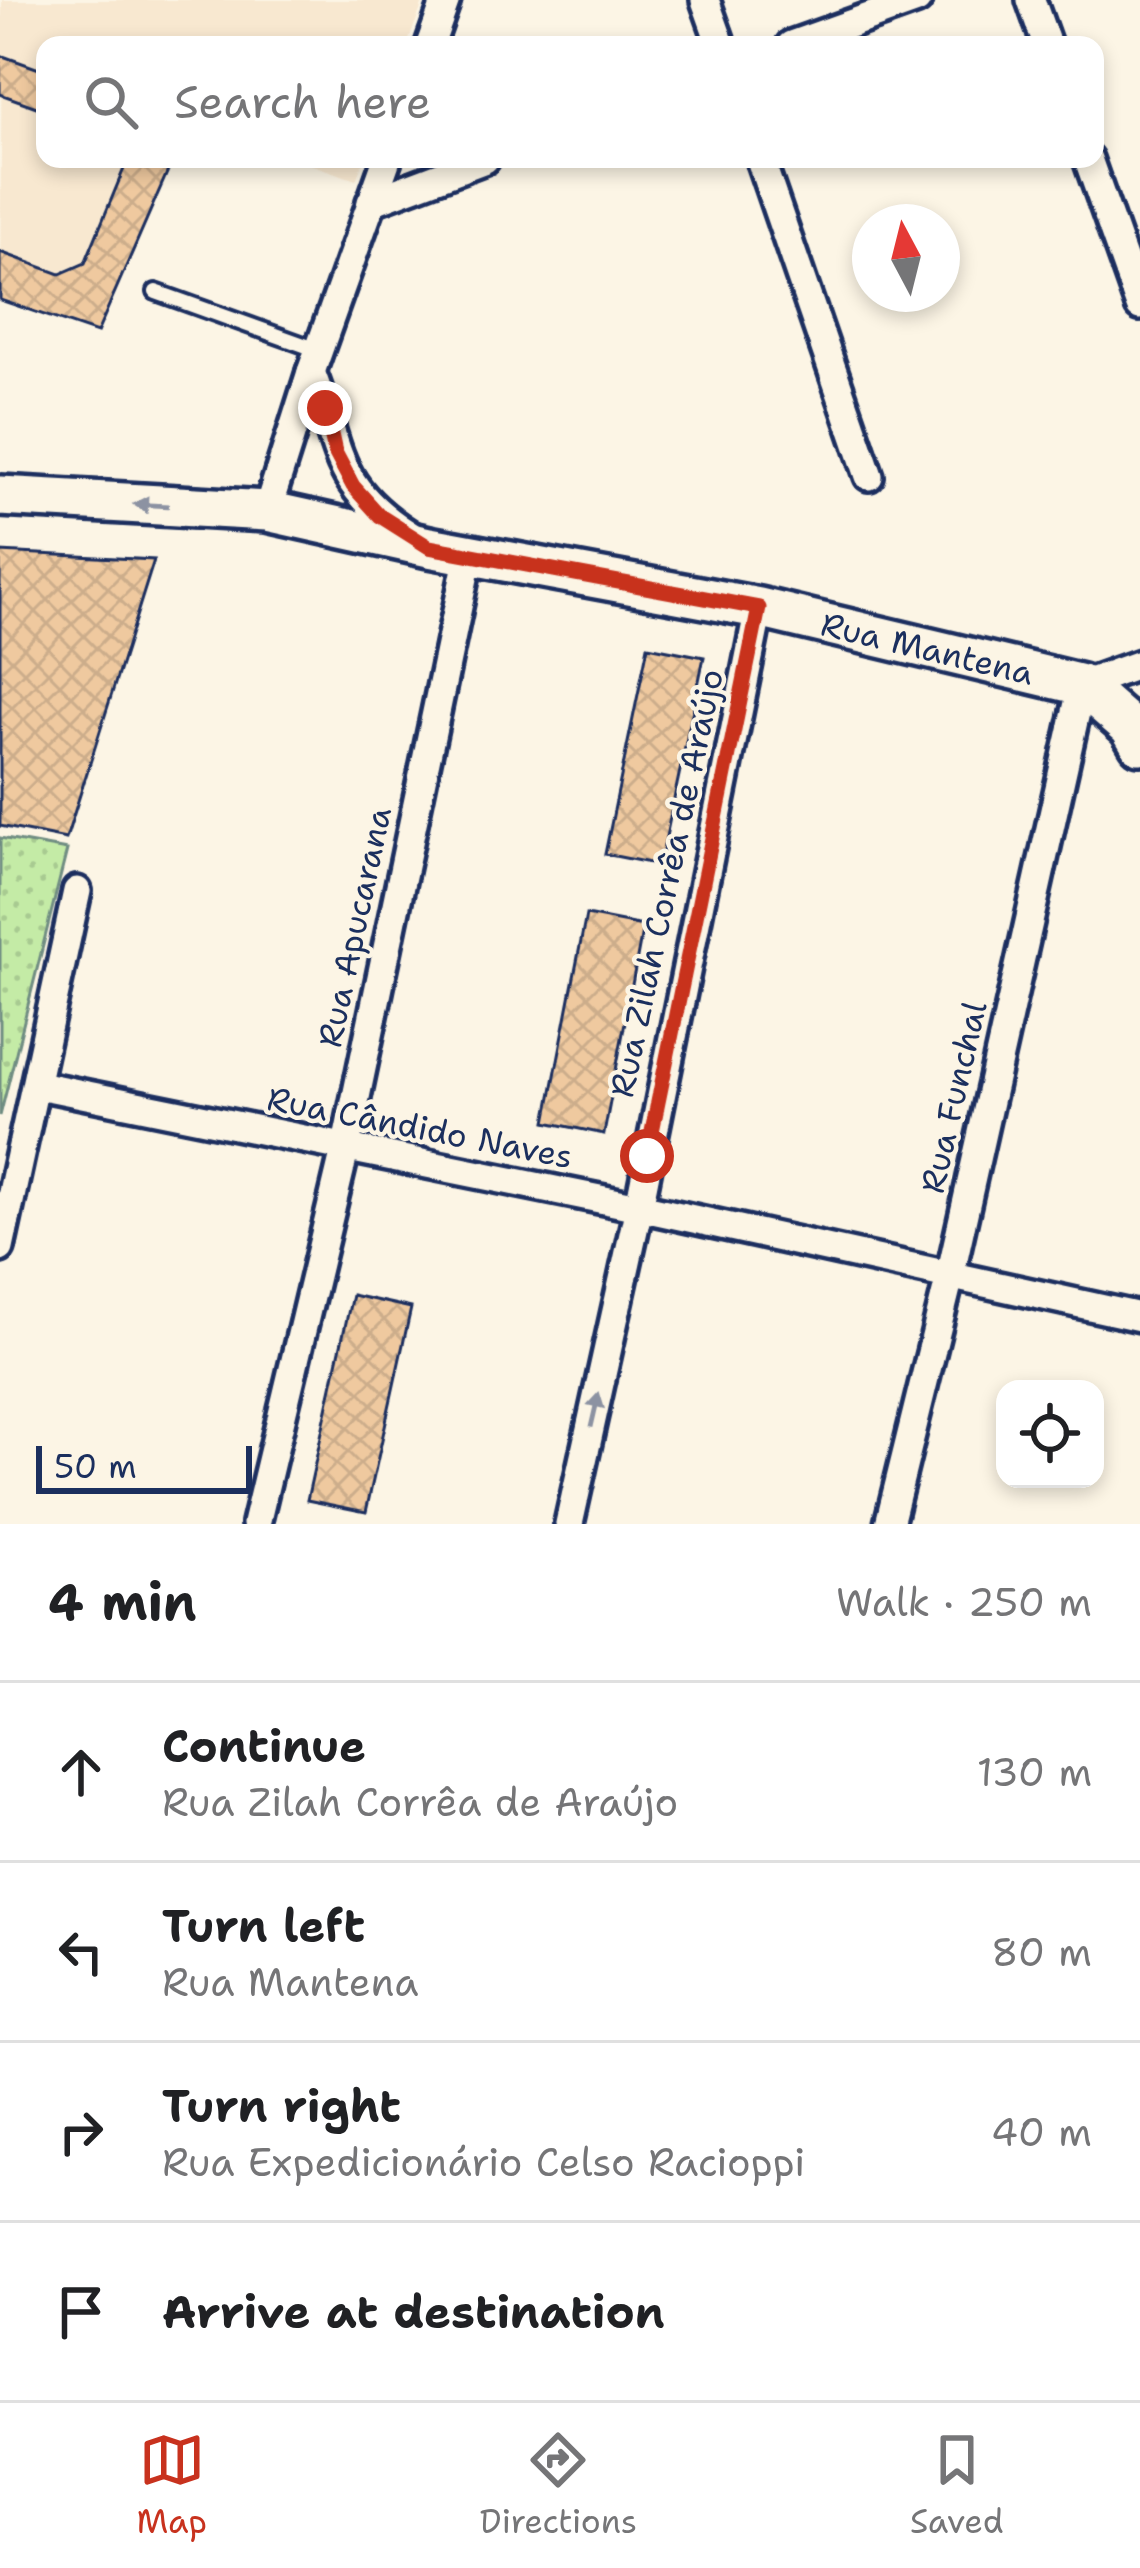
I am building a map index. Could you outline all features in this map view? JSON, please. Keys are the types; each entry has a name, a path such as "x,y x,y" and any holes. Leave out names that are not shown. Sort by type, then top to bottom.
{"main road":[{"name":"Rua Mantena","path":"0,496 267,511 429,547 759,608 1082,686 1130,727 1140,745"}],"street":[{"path":"433,36 446,0"},
{"path":"705,0 718,36"},
{"path":"816,36 917,0"},
{"path":"1031,0 1045,36"},
{"path":"267,511 314,361 384,168"},
{"path":"371,202 461,168"},
{"path":"763,168 869,476"},
{"path":"1091,168 1140,306"},
{"path":"314,361 335,452 353,486 380,516 429,547"},
{"name":"Rua Apucarana","path":"256,1524 345,1150 469,554"},
{"name":"Rua Zilah Corrêa de Araújo","path":"569,1524 639,1207 759,608"},
{"path":"1082,686 1140,664"},
{"name":"Rua Funchal","path":"890,1524 1082,686"},
{"path":"0,1248 77,891"},
{"name":"Rua Cândido Naves","path":"38,1085 639,1207 1140,1317"}],"lane":[{"path":"155,292 314,361"}],"shaded area":[{"path":"2,0 424,0 410,36 36,36 36,168 169,168 97,333 0,300"},
{"path":"321,168 361,168 356,180"}],"green space":[{"path":"0,838 67,850 0,1116"}],"building":[{"path":"0,55 36,68 36,107 0,94"},
{"path":"124,168 169,168 97,333 0,300 0,252 60,274 85,263"},
{"path":"0,552 154,560 66,839 0,826"},
{"path":"648,646 704,657 660,865 605,854"},
{"path":"586,915 643,926 604,1134 546,1122"},
{"path":"352,1295 411,1308 366,1512 307,1500"}],"route":[{"path":"325,408 335,452 353,486 380,516 429,547 759,608 647,1156"}]}
